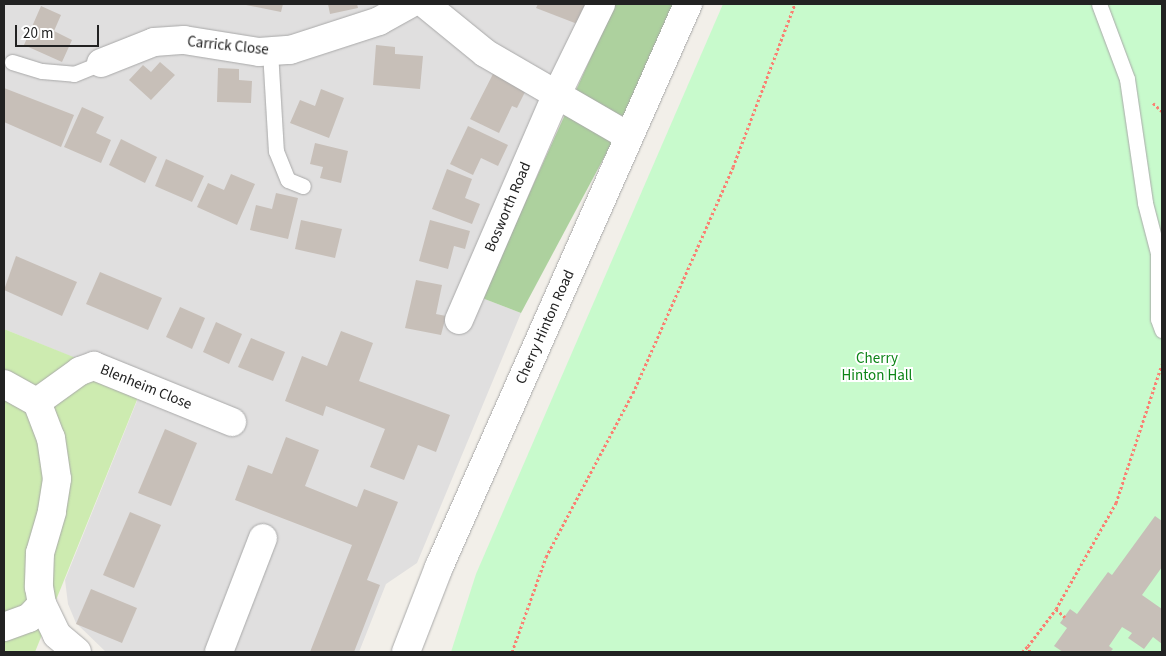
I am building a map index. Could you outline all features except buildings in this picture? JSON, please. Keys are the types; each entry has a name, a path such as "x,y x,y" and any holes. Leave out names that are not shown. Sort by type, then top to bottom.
{"street":[{"name":"Carrick Close","path":"101,63 154,42 184,40 270,51 290,50 379,21 410,4"},
{"path":"425,4 485,54 628,136"},
{"name":"Bosworth Road","path":"459,320 557,94 601,4"},
{"name":"Cherry Hinton Road","path":"406,652 436,576 628,136 688,4"},
{"name":"Blenheim Close","path":"37,402 80,371 94,366 232,422"},
{"path":"4,384 37,402 51,438 57,480 52,512 40,553 42,604 57,635 77,652"},
{"path":"219,652 263,538"},
{"path":"4,627 29,618 42,604"}],"lane":[{"path":"1099,4 1127,79 1145,203 1158,253 1158,319 1162,330"},
{"path":"270,51 276,151 288,180 303,186"},
{"path":"12,62 42,71 74,74 101,63"}],"path":[{"path":"512,652 546,557 633,393 733,167 795,4"},
{"path":"1022,652 1056,609 1116,503 1162,364"},
{"path":"1056,609 1065,616"},
{"path":"1028,646 1030,652"}],"shaded area":[{"path":"4,4 591,4 482,298 521,313 417,563 386,584 359,652 106,652 76,623 68,604 65,580 143,386 4,329"}],"green space":[{"path":"615,4 676,4 630,109 521,313 482,298"},
{"name":"Cherry Hinton Hall","path":"723,4 1162,4 1162,652 451,652 476,574"},
{"path":"4,329 143,385 35,652 4,652"}]}
